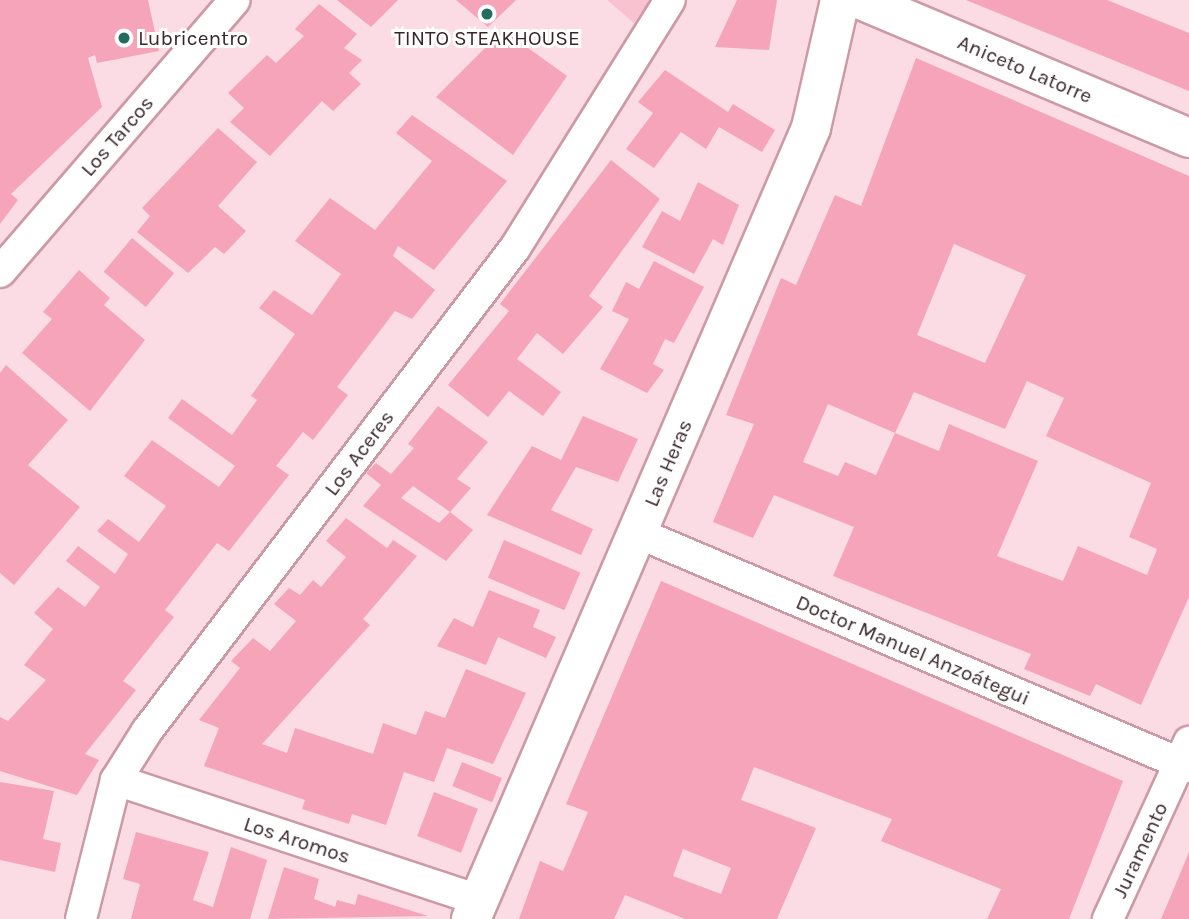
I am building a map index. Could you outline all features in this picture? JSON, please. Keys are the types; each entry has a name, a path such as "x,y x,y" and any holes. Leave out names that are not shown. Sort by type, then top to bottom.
{"street":[{"name":"Los Tarcos","path":"0,272 235,0"},
{"name":"Los Aceres","path":"81,919 116,780 147,731 515,248 670,0"},
{"name":"Las Heras","path":"475,910 811,128 840,0"},
{"name":"Aniceto Latorre","path":"861,0 1189,138"},
{"name":"Doctor Manuel Anzoátegui","path":"638,533 1186,758"},
{"name":"Juramento","path":"1108,919 1186,758"},
{"name":"Los Aromos","path":"116,780 475,910"}],"shaded area":[{"path":"607,0 650,0 634,23"}],"building":[{"path":"0,0 148,0 159,51 97,63 95,55 88,58 102,107 11,194 18,200 0,224"},
{"path":"337,0 398,0 371,27"},
{"name":"TINTO STEAKHOUSE","path":"456,0 516,0 488,27"},
{"path":"737,0 777,0 769,50 715,47"},
{"path":"966,0 1107,0 1189,33 1189,91"},
{"path":"319,4 357,34 344,48 362,60 349,73 361,84 333,111 322,101 270,156 230,122 244,108 228,93 267,55 276,63 304,36 295,29"},
{"path":"503,30 567,76 513,155 436,97"},
{"path":"916,58 1189,176 1189,597 1141,705 1096,684 1090,696 1024,669 1031,654 833,576 854,527 774,495 753,538 713,522 754,424 726,415 781,278 796,285 835,195 861,206","holes":["954,244 1026,275 985,363 917,335","1027,381 1064,398 1046,436 1151,483 1129,537 1157,549 1147,575 1078,546 1063,581 997,556 1038,461 949,424 939,451 895,433 914,392 1005,429","828,404 895,433 876,475 845,462 838,476 803,462"]},
{"path":"665,70 728,112 733,104 775,130 762,152 719,127 706,149 681,132 654,168 626,149 653,113 638,102"},
{"path":"412,115 507,181 434,270 398,246 393,256 435,290 412,319 395,311 337,387 348,395 313,440 303,432 276,466 289,475 229,551 217,543 165,610 174,617 123,681 136,690 85,754 99,760 77,795 0,771 0,717 8,721 46,680 24,665 53,629 34,613 58,587 85,607 100,587 66,561 78,546 115,574 128,554 97,531 108,519 139,542 166,506 124,476 152,440 219,487 235,466 168,418 182,399 232,435 257,400 251,396 295,334 259,308 274,290 312,315 341,274 295,241 330,198 375,230 432,161 396,133"},
{"path":"218,128 257,162 218,206 246,231 224,254 215,247 188,273 137,232 150,216 142,208"},
{"path":"611,160 660,199 589,296 603,307 563,354 537,333 517,359 561,392 543,416 509,391 488,417 448,385 509,311 500,304"},
{"path":"698,182 739,205 723,245 713,239 694,274 642,247 662,211 680,221"},
{"path":"132,238 174,273 146,307 104,272"},
{"path":"654,261 704,287 674,343 665,339 653,364 664,370 647,393 600,369 629,319 612,311 626,282 639,289"},
{"path":"79,270 110,298 104,305 145,340 90,411 22,353 52,319 43,312"},
{"path":"6,365 68,420 28,465 80,507 14,585 0,573 0,373"},
{"path":"438,406 488,442 457,479 471,488 450,512 473,530 446,561 363,506 381,485 366,473 376,463 391,474 414,448 408,444","holes":["413,486 450,512 439,523 401,498"]},
{"path":"583,416 638,439 618,482 576,467 551,510 593,529 581,555 487,515 532,446 561,460"},
{"path":"346,518 387,548 393,540 417,556 363,619 370,625 262,744 287,753 295,728 373,754 383,723 416,735 425,711 445,718 466,669 526,693 493,764 447,748 434,782 404,772 386,825 352,814 349,824 302,809 305,800 204,766 219,728 199,720 240,668 231,661 253,638 270,651 296,621 274,604 289,588 300,595 313,580 321,587 346,557 326,541"},
{"path":"504,540 580,572 564,610 488,578"},
{"path":"661,581 1123,781 1069,919 987,919 1001,889 881,841 892,819 754,767 741,800 816,828 777,919 685,919 625,895 614,919 519,919 540,861 563,871 588,812 566,804","holes":["683,849 731,868 721,894 673,876"]},
{"path":"489,590 540,610 533,627 556,637 546,658 498,637 486,665 437,646 454,618 473,627"},
{"path":"462,762 502,778 492,802 452,786"},
{"path":"0,782 54,791 43,839 61,843 55,872 0,860"},
{"path":"434,792 478,809 461,853 417,836"},
{"path":"136,832 209,852 193,900 213,907 231,847 267,860 250,919 131,919 140,884 123,879"},
{"path":"1189,852 1189,919 1161,919 1167,905"},
{"path":"284,867 319,879 314,899 335,907 337,900 355,905 358,894 428,916 268,919"}],"place":[{"name":"TINTO STEAKHOUSE","path":"487,14"},
{"name":"Lubricentro","path":"124,38"}]}
